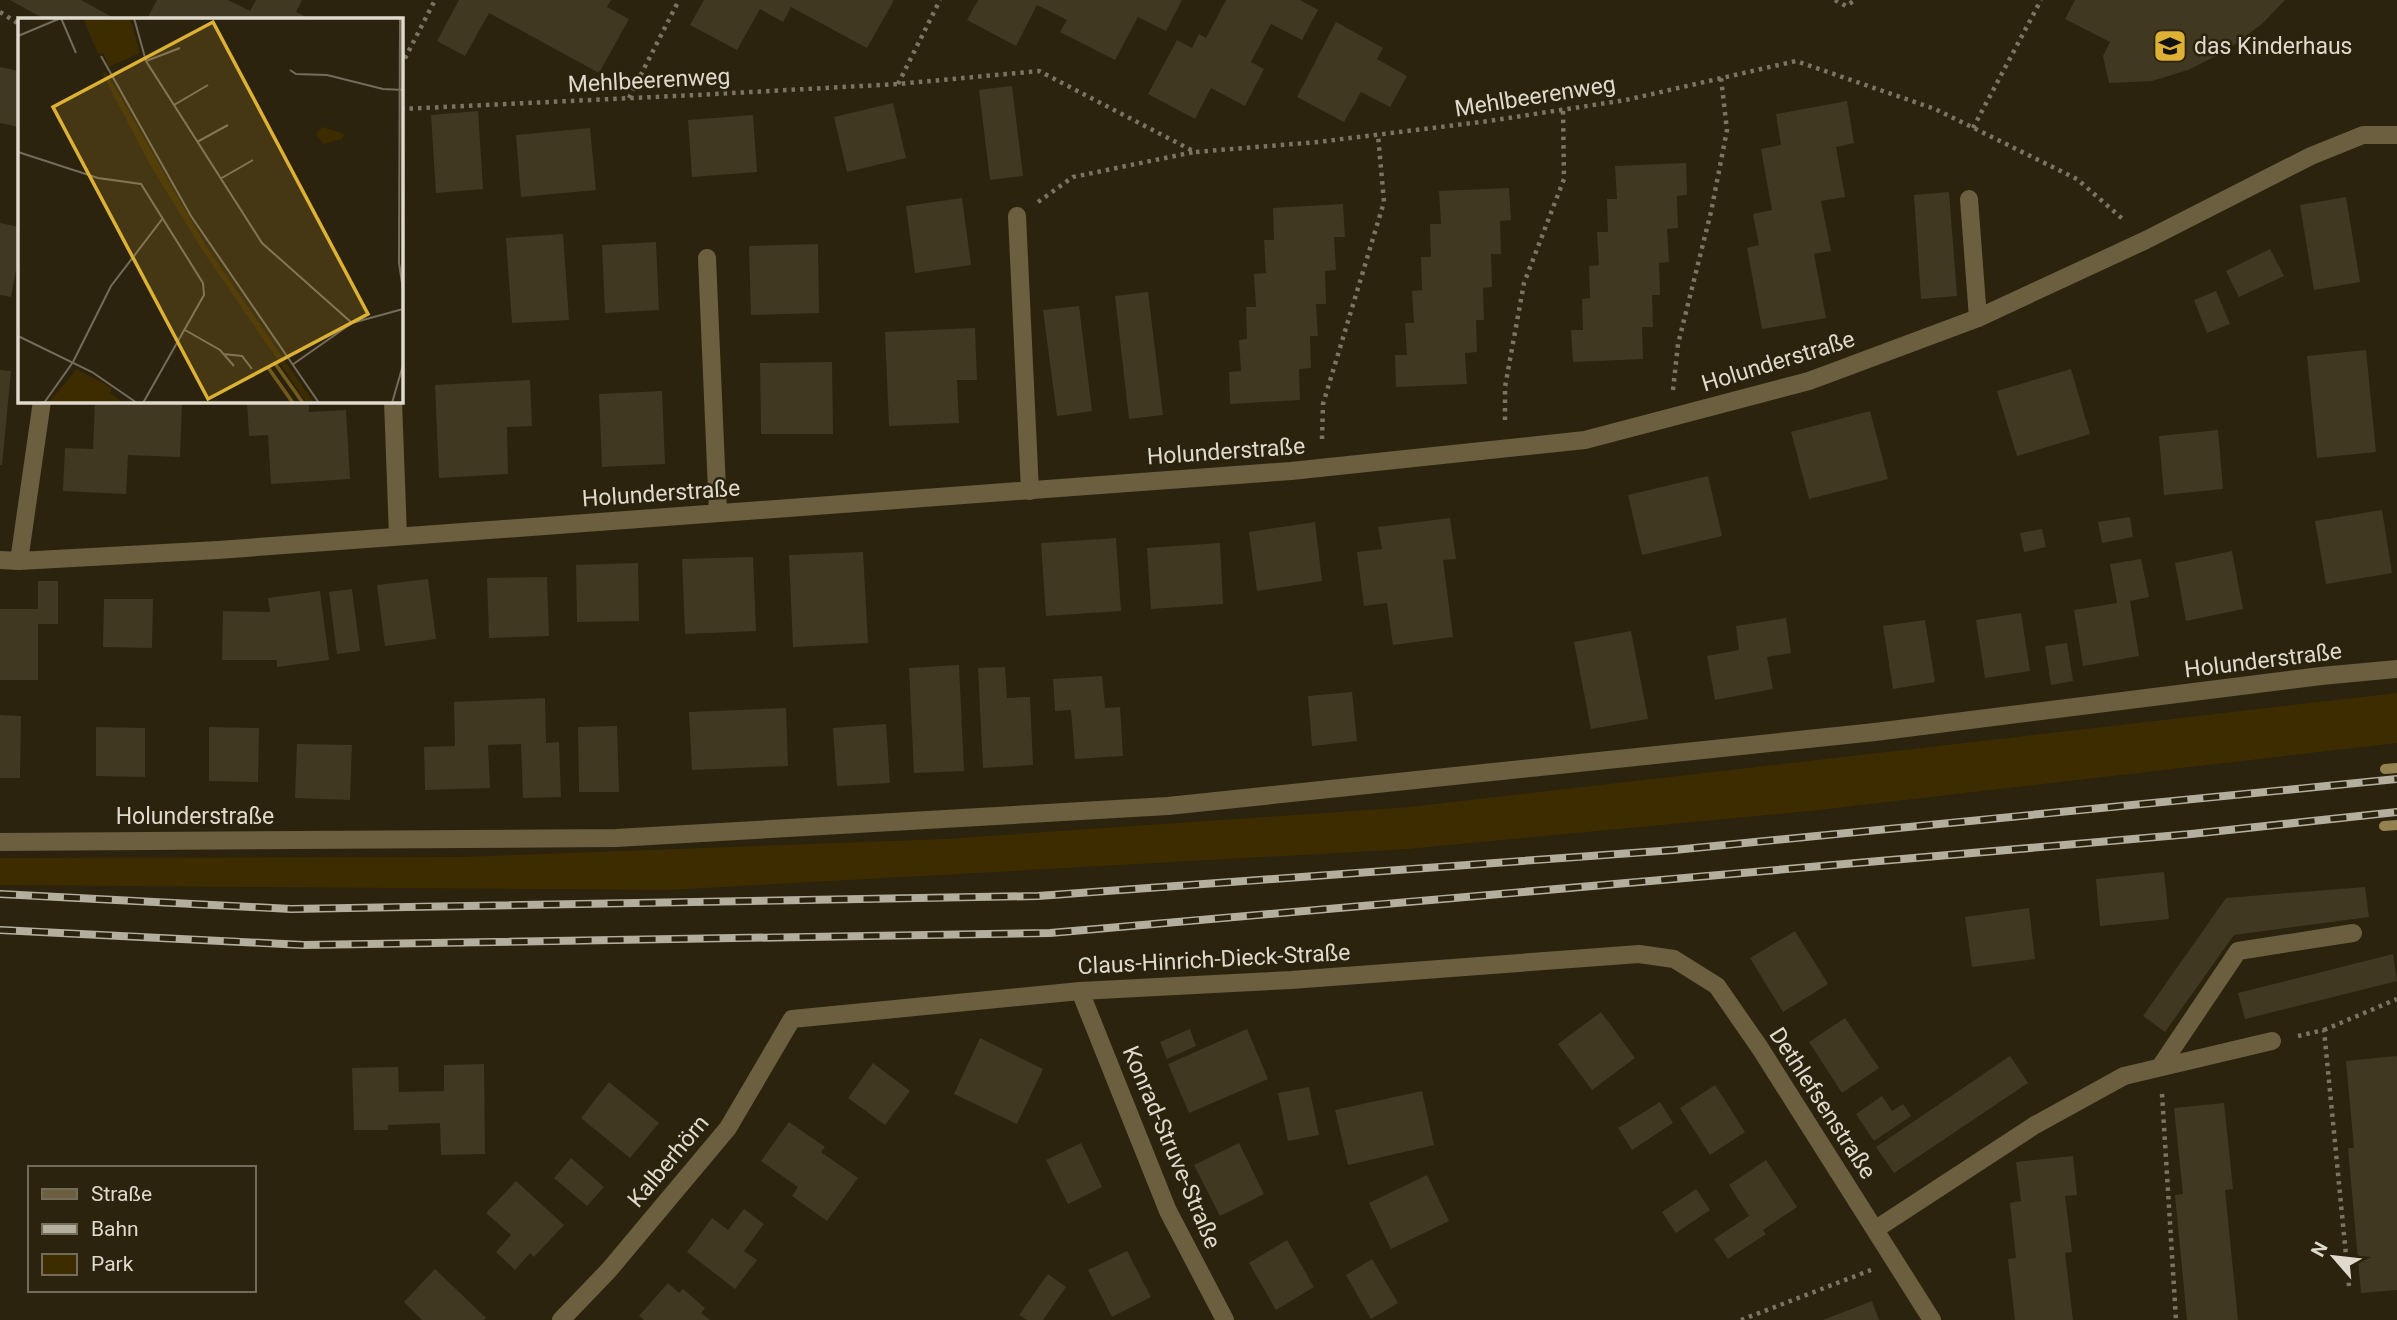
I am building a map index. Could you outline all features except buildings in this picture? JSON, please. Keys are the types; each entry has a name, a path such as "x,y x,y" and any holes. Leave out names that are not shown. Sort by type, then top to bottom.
{"street":[{"name":"Holunderstraße","path":"0,560 398,537 1030,491 1321,468 1585,440 1809,381 1978,318 2146,240 2311,156 2363,135 2397,135"},
{"path":"1969,200 1978,318"},
{"path":"1017,216 1030,491"},
{"path":"707,258 718,513"},
{"path":"19,561 42,402"},
{"path":"393,402 398,537"},
{"name":"Holunderstraße","path":"0,842 616,838 1168,806 1875,732 2397,669"},
{"path":"2160,1067 2238,951 2353,933"},
{"name":"Claus-Hinrich-Dieck-Straße","path":"792,1018 1080,991 1639,954"},
{"name":"Dethlefsenstraße","path":"1639,954 1674,958 1717,986 1760,1048 1932,1320"},
{"name":"Konrad-Struve-Straße","path":"1080,991 1168,1211 1225,1320"},
{"name":"Kalberhörn","path":"561,1320 609,1270 728,1128 792,1018"},
{"path":"1876,1229 2035,1125 2124,1076 2272,1041"}],"path":[{"path":"402,64 435,0"},
{"path":"628,99 679,0"},
{"path":"898,83 940,0"},
{"path":"1835,0 1846,6 1855,0"},
{"path":"1973,128 2041,0"},
{"path":"0,12 18,23"},
{"name":"Mehlbeerenweg","path":"402,109 898,83 1039,71 1195,152 1378,135 1626,100 1796,61 1935,109 2077,179 2146,240"},
{"path":"1669,419 1678,344 1711,212 1727,130 1721,78"},
{"path":"1506,449 1504,387 1524,283 1564,178 1563,109"},
{"path":"1321,468 1323,404 1384,202 1378,135"},
{"path":"1017,216 1073,177 1195,152"},
{"path":"2272,1041 2324,1031 2397,999"},
{"path":"2324,1031 2349,1286"},
{"path":"2160,1067 2176,1320"},
{"path":"1741,1320 1894,1261"}],"green space":[{"path":"2397,693 2397,743 1810,811 1408,849 669,890 0,885 0,858 462,857 945,839 1410,807"}],"waterway":[{"path":"2385,769 2397,768"},
{"path":"2384,826 2397,825"}],"railway":[{"path":"0,894 291,909 1038,896 1674,850 2397,779"},
{"path":"0,930 304,945 1050,933 2191,834 2397,812"}],"place":[{"name":"das Kinderhaus","path":"2170,46"}]}
